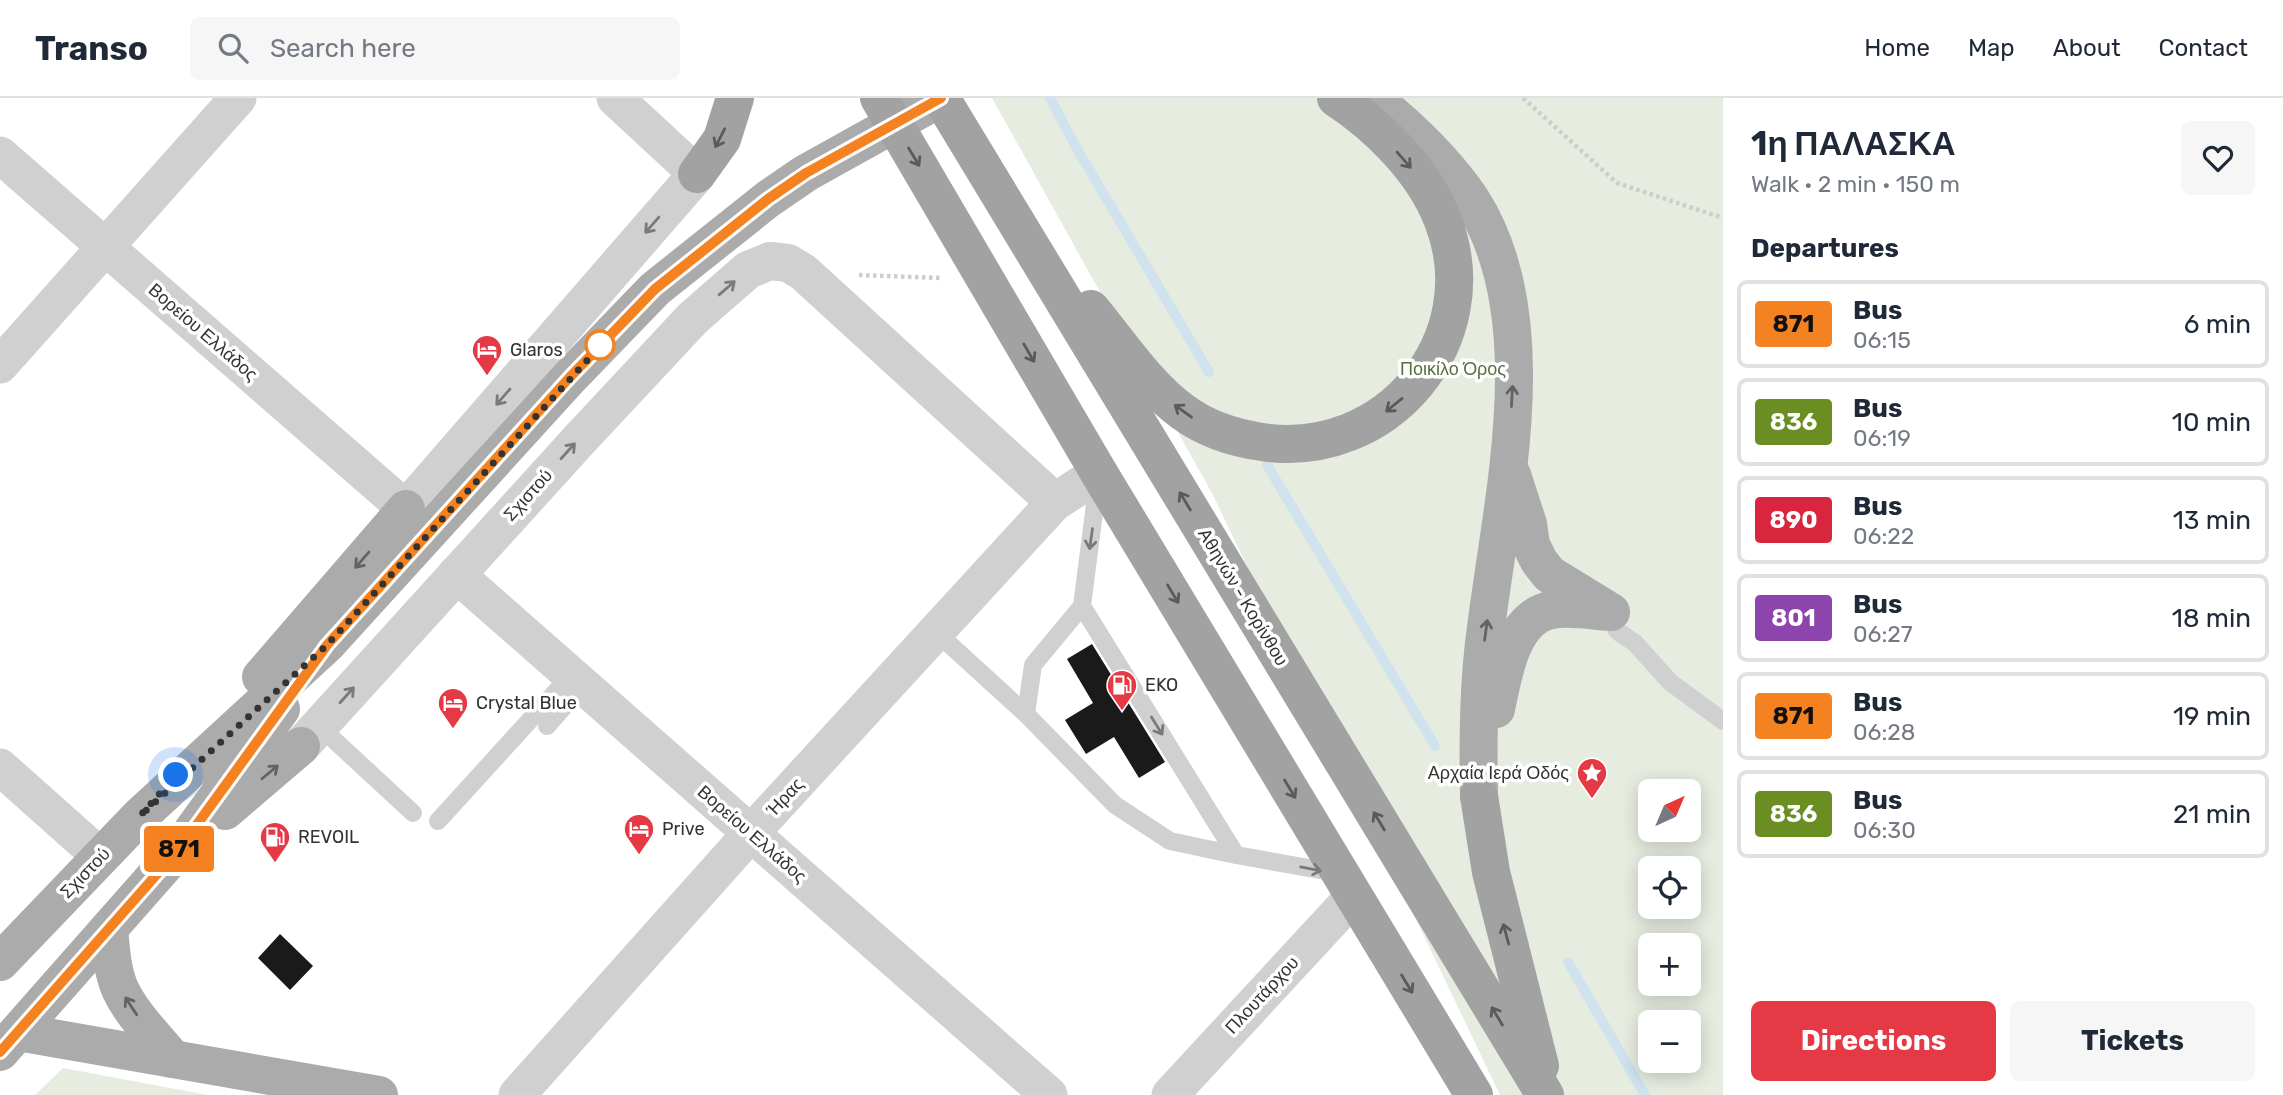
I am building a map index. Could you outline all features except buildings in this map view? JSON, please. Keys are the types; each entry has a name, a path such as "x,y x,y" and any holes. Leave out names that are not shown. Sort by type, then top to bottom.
{"highway":[{"path":"697,174 722,139 735,98"},
{"path":"879,98 1099,473 1474,1095"},
{"name":"Αθηνών - Κορίνθου","path":"941,98 1546,1095"},
{"path":"1002,199 1145,375 1184,413 1233,436 1258,442 1304,444 1324,440 1369,423 1398,402 1416,384 1437,356 1453,306 1454,283 1449,239 1443,219 1423,182 1373,128 1336,98"},
{"path":"1479,796 1492,872 1546,1095"}],"main road":[{"name":"Σχιστού","path":"0,962 140,816 327,645 561,387 655,289 740,220 797,179 941,98"},
{"path":"1373,98 1428,149 1464,192 1486,228 1509,298 1514,371 1509,464 1479,697 1479,796"},
{"path":"1509,464 1528,524 1531,545 1539,561 1549,574 1611,612"},
{"path":"140,816 406,509"},
{"path":"1479,796 1500,691 1514,644 1522,631 1539,614 1549,611 1569,609 1611,612"},
{"name":"Σχιστού","path":"4,1034 109,929 180,848 327,645"},
{"path":"180,848 310,736"},
{"path":"109,929 113,966 120,988 130,1007 173,1059"},
{"path":"4,1034 173,1059 379,1095"}],"street":[{"path":"0,365 238,98"},
{"path":"406,509 697,174 615,98"},
{"name":"Βορείου Ελλάδος","path":"0,155 406,509"},
{"path":"786,266 1055,502"},
{"name":"Σχιστού","path":"310,736 693,318 748,270 786,266"},
{"name":"Ήρας","path":"517,1095 1055,502 1099,473"},
{"name":"Βορείου Ελλάδος","path":"456,574 1049,1095"},
{"path":"0,767 101,857"},
{"name":"Πλουτάρχου","path":"1170,1095 1348,885"}],"lane":[{"path":"1026,714 1032,665 1082,606 1099,473"},
{"path":"1082,606 1236,855"},
{"path":"1611,612 1617,631 1635,643 1670,682 1723,721"},
{"path":"936,632 1026,714 1115,805 1170,841 1236,855 1348,885"},
{"path":"547,726 577,680"},
{"path":"438,821 577,680"},
{"path":"310,736 413,813"}],"path":[{"path":"1524,98 1617,183 1723,218"},
{"path":"786,266 986,279"}],"green space":[{"name":"Ποικίλο Όρος","path":"992,98 1723,98 1723,1095 1500,1095 1213,495"},
{"path":"63,1068 208,1095 35,1095"}],"waterway":[{"path":"1050,98 1077,149 1209,372"},
{"path":"1267,465 1435,746"},
{"path":"1568,962 1645,1095"}],"bus line":[{"name":"871","path":"0,1052 180,848 327,645 570,377 655,289 768,199 806,173 941,98"}],"place":[{"name":"Glaros","path":"487,377"},
{"name":"EKO","path":"1122,712"},
{"name":"Crystal Blue","path":"453,730"},
{"name":"Αρχαία Ιερά Οδός","path":"1592,800"},
{"name":"Prive","path":"639,856"},
{"name":"REVOIL","path":"275,864"}],"route":[{"path":"176,775 140,816 327,645 604,342 600,345"}]}
